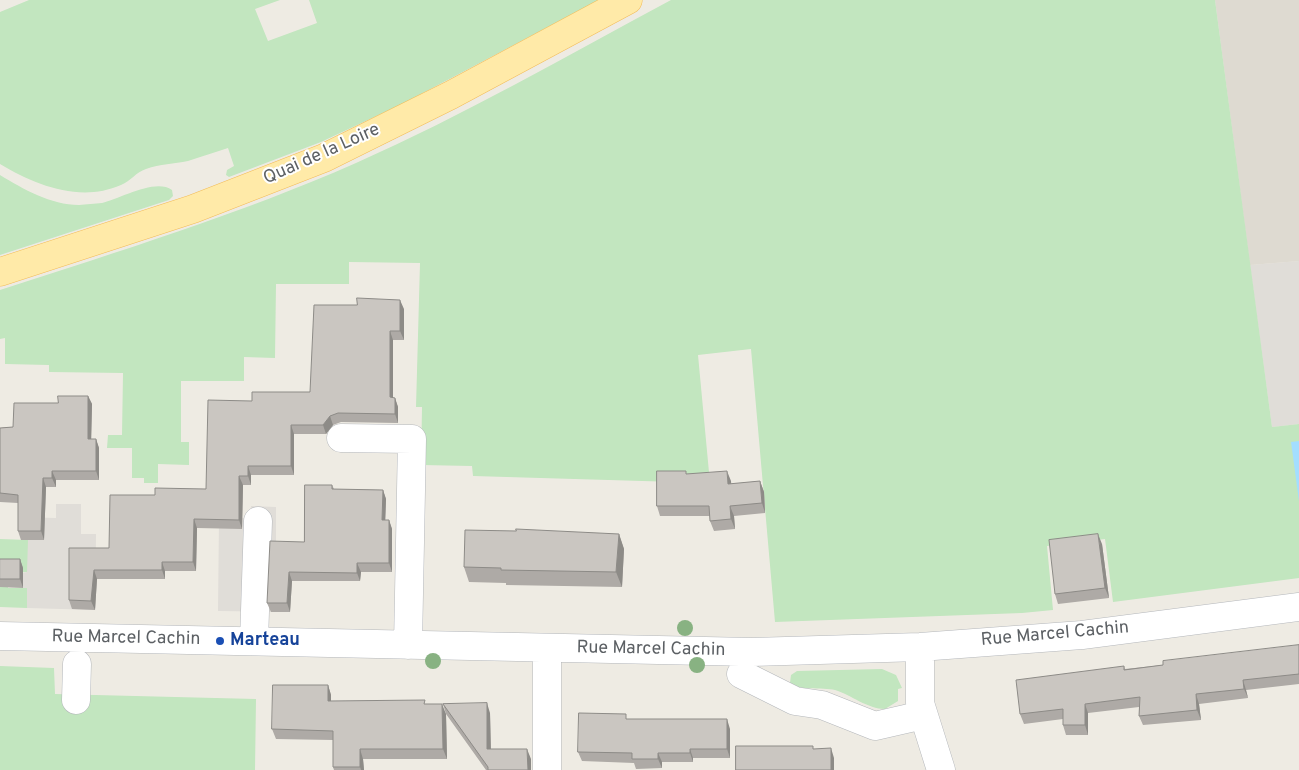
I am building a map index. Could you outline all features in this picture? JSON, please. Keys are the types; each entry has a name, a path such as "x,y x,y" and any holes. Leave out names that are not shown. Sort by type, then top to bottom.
{"main road":[{"name":"Quai de la Loire","path":"0,272 193,209 324,158 451,95 628,0"}],"street":[{"path":"341,438 412,439 408,644"},
{"path":"254,641 258,521"},
{"name":"Rue Marcel Cachin","path":"0,636 718,652 920,647 1082,635 1299,607"},
{"path":"920,647 918,694 941,770"},
{"path":"547,648 547,770"},
{"path":"76,700 77,664"},
{"path":"741,674 795,701 822,705 875,726 923,715"}],"shaded area":[{"path":"1215,0 1299,0 1299,261 1250,265"},
{"path":"1299,261 1299,424 1272,427 1250,265"},
{"path":"56,504 81,504 81,534 96,534 95,610 27,608 27,589 23,588 23,573 27,572 22,517 56,518"},
{"path":"251,506 276,507 276,550 292,550 290,612 218,611 219,517 250,518"}],"green space":[{"path":"29,0 280,0 255,9 268,41 317,23 309,0 599,0 402,104 321,142 229,177 226,175 227,170 234,166 228,148 188,161 146,169 121,185 105,190 74,192 43,185 0,164 0,12"},
{"path":"671,0 1215,0 1272,427 1299,424 1299,578 1113,602 1105,539 1047,546 1053,610 1022,613 775,622 751,349 698,355 710,483 473,476 472,466 421,465 422,407 416,407 420,263 349,262 349,284 276,284 275,358 244,357 244,381 181,381 181,442 189,442 189,465 158,464 158,483 144,483 144,478 132,478 132,448 107,448 108,435 122,435 123,373 49,372 49,365 5,364 5,338 0,339 0,290 224,215 312,182 356,163 476,105"},
{"path":"0,175 38,195 69,204 102,203 137,190 156,186 172,190 173,196 169,200 0,255"},
{"path":"0,539 28,540 27,572 9,573 8,588 27,588 27,608 0,607"},
{"path":"0,666 54,668 55,694 256,699 255,770 0,770"},
{"path":"882,669 896,675 902,688 898,689 898,701 885,709 872,707 835,690 804,688 790,683 791,675 797,671"}],"water":[{"path":"1299,441 1299,501 1291,442"}],"building":[{"path":"357,298 400,300 400,331 390,331 390,397 395,398 395,414 338,413 330,416 323,425 291,425 291,466 248,466 248,476 239,476 239,520 194,519 193,562 162,562 162,570 94,570 91,601 69,600 69,548 109,548 110,495 155,495 155,488 206,489 208,400 252,401 252,392 310,392 314,305 357,305"},
{"path":"58,396 88,396 88,439 96,439 96,471 52,471 52,478 43,478 41,531 18,531 18,495 0,493 0,428 13,427 14,403 58,403"},
{"path":"657,471 686,471 686,474 727,471 728,484 760,481 762,503 730,506 731,519 710,521 709,506 657,506"},
{"path":"305,485 332,485 332,489 383,490 382,520 389,520 389,563 357,563 357,573 289,572 287,603 267,603 270,541 304,542"},
{"path":"516,529 619,534 616,572 501,570 501,568 464,567 465,530 516,531"},
{"path":"1098,534 1105,588 1055,594 1049,540"},
{"path":"0,559 20,559 20,579 0,579"},
{"path":"1299,645 1299,674 1243,680 1244,689 1196,694 1197,710 1139,716 1140,697 1085,704 1085,725 1063,725 1063,709 1020,714 1016,680 1124,666 1124,670 1163,665 1163,661"},
{"path":"273,685 328,685 328,701 425,700 424,704 442,704 443,749 360,749 360,767 333,767 333,731 272,729"},
{"path":"487,703 487,749 527,749 528,770 488,770 488,767 443,704"},
{"path":"579,713 626,714 626,719 727,719 727,749 690,749 690,753 658,753 658,759 632,759 632,753 578,752"},
{"path":"736,746 813,746 813,749 831,748 831,770 736,770"}],"place":[{"name":"Marteau","path":"220,641"}]}
